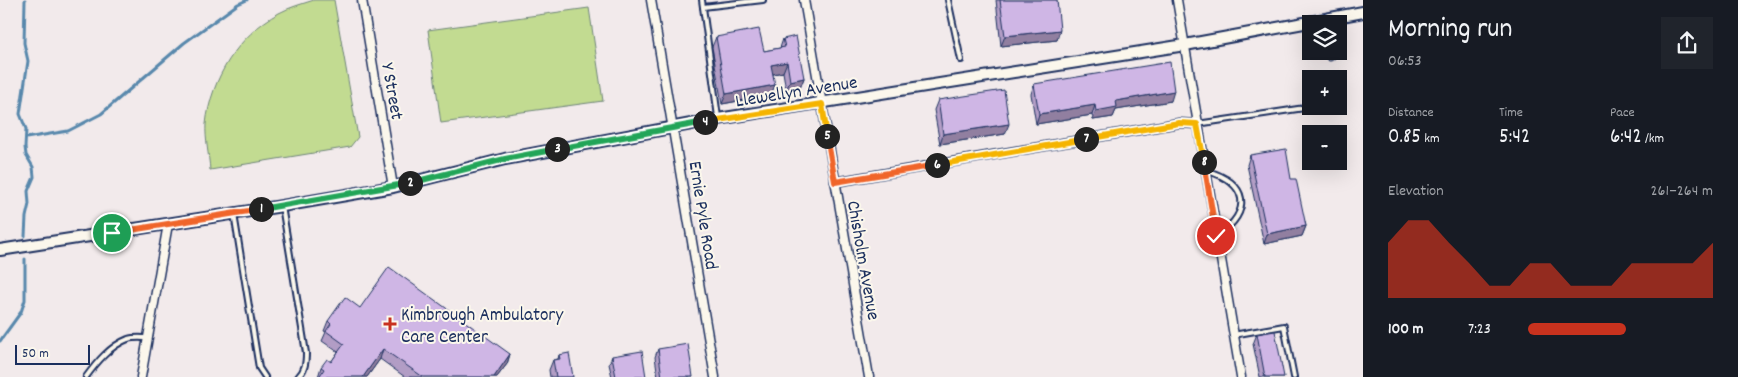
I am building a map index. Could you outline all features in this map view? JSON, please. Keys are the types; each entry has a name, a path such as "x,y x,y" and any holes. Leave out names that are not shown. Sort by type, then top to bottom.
{"street":[{"name":"Y Street","path":"362,0 393,187"},
{"name":"Ernie Pyle Road","path":"652,0 715,377"},
{"name":"Chisholm Avenue","path":"804,0 869,377"},
{"path":"1177,0 1241,377"},
{"name":"Llewellyn Avenue","path":"1347,16 1363,12"},
{"name":"Llewellyn Avenue","path":"0,250 393,187 505,159 718,119 822,104 1302,25"},
{"path":"835,182 1179,123 1197,124"},
{"path":"141,377 168,224"}],"lane":[{"path":"702,0 718,119"},
{"path":"948,0 961,60"},
{"path":"703,7 762,1"},
{"path":"1197,124 1302,108"},
{"path":"1205,171 1219,174 1231,182 1241,198 1242,206 1235,222 1216,236"},
{"path":"282,206 306,353 304,372 298,377"},
{"path":"234,214 259,368 265,377"},
{"path":"1233,335 1284,326 1294,377"},
{"path":"86,377 103,355 122,342 129,339 148,338"}],"green space":[{"path":"314,0 334,0 358,137 350,147 210,170 206,124 214,91 220,75 229,60 239,46 264,22 283,11"},
{"path":"589,8 603,101 441,123 428,30"}],"building":[{"path":"1000,0 1057,0 1060,30 1005,36"},
{"path":"759,29 764,51 785,47 783,39 796,36 804,78 790,81 787,62 771,65 775,85 726,94 716,37"},
{"path":"1170,62 1174,91 1116,101 1117,107 1096,111 1095,105 1039,114 1034,84"},
{"path":"1004,90 1009,124 943,134 938,100"},
{"path":"1286,149 1291,179 1296,179 1306,226 1267,234 1250,155"},
{"name":"Kimbrough Ambulatory Care Center","path":"389,267 510,354 494,377 423,377 383,349 363,377 319,377 324,369 321,367 327,359 331,362 344,344 326,331 331,324 328,321 345,297 360,308"},
{"path":"1275,331 1284,377 1265,377 1257,334"},
{"path":"688,344 693,377 662,377 658,349"},
{"path":"642,351 646,377 616,377 612,356"},
{"path":"569,353 573,377 556,377 553,360 560,359 559,355"}],"waterway":[{"path":"25,0 24,43 28,61 20,114 26,129 26,155 33,167 34,177 28,191 29,204 25,236"},
{"path":"26,138 68,131 101,114 184,43 238,4 247,0"},
{"path":"0,341 21,312 25,300 25,259"}],"place":[{"name":"Kimbrough Ambulatory Care Center","path":"390,324"}],"route":[{"path":"112,233 393,187 505,159 550,150 718,119 822,104 835,182 1179,123 1197,124 1216,236"}]}
